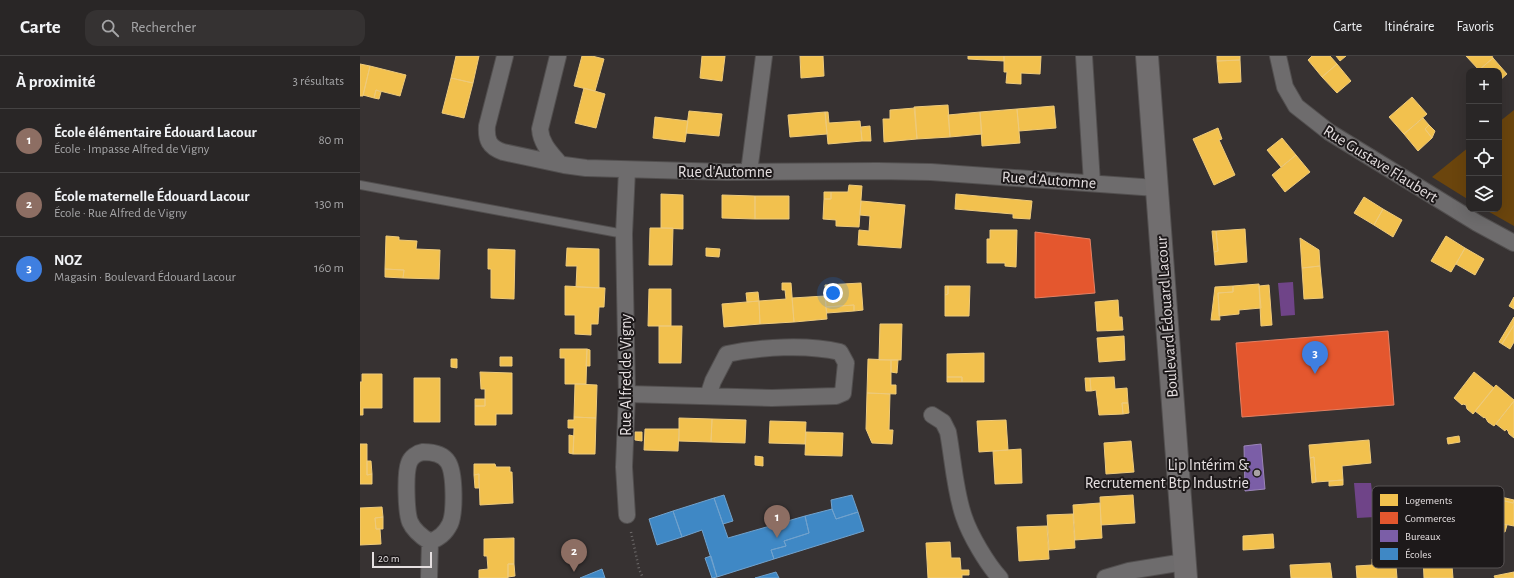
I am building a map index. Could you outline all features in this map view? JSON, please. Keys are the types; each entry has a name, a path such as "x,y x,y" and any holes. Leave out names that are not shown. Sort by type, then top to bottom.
{"main road":[{"name":"Boulevard Édouard Lacour","path":"1146,56 1185,570"}],"street":[{"name":"Rue d'Automne","path":"505,56 487,126 486,137 495,149 503,152 560,164 586,168 627,170 931,172 1156,188"},
{"path":"558,56 540,129 541,138 545,146 560,164"},
{"path":"749,172 764,56"},
{"path":"1084,56 1092,183"},
{"name":"Rue Gustave Flaubert","path":"1278,56 1285,87 1296,106 1334,135 1477,223 1514,243"},
{"path":"624,234 627,170"},
{"name":"Rue Alfred de Vigny","path":"624,234 627,394 624,467 627,515"},
{"path":"627,394 772,398 836,396 843,393 846,362 840,352 822,347 753,349 727,354 713,381 708,396"},
{"path":"932,415 943,422 948,432 964,519 985,559 1000,578"},
{"path":"423,452 438,454 448,462 454,486 450,523 442,536 430,542 419,534 410,522 407,500 406,476 408,464 418,453 423,452"},
{"path":"429,578 430,542"},
{"path":"1104,578 1129,571 1185,570"}],"lane":[{"path":"360,185 624,234"}],"path":[{"path":"627,515 639,569 643,578"}],"shaded area":[{"path":"1514,110 1514,226 1489,212 1502,212 1502,120"},
{"path":"1466,149 1466,198 1432,177"},
{"path":"1293,282 1295,315 1281,316 1278,283"},
{"path":"1354,483 1371,483 1372,517 1357,518"}],"building: Logements":[{"path":"456,56 479,56 473,83 451,78"},
{"path":"582,56 592,56 604,59 595,91 574,86"},
{"path":"702,56 725,56 722,81 700,78"},
{"path":"800,56 823,56 824,76 801,78"},
{"path":"968,56 1004,56 1004,61 968,59"},
{"path":"1004,56 1041,56 1040,74 1021,73 1021,84 1006,83 1007,72 1004,72"},
{"path":"1217,56 1240,56 1240,60 1217,61"},
{"path":"1312,56 1330,56 1337,64 1322,77 1308,60"},
{"path":"1336,56 1346,56 1340,61"},
{"path":"1466,56 1492,56 1493,58 1481,68 1477,68"},
{"path":"1493,58 1502,68 1481,68"},
{"path":"1240,60 1241,82 1219,83 1217,61"},
{"path":"360,64 370,66 363,96 360,96"},
{"path":"1337,64 1351,81 1337,93 1322,77"},
{"path":"370,66 406,75 400,96 376,90 374,98 363,95"},
{"path":"1502,68 1507,74 1502,78"},
{"path":"451,78 473,83 464,118 442,113"},
{"path":"584,88 605,94 596,128 575,123"},
{"path":"376,90 381,92 379,99 374,98"},
{"path":"1412,97 1427,114 1404,134 1389,117"},
{"path":"948,105 950,137 917,139 914,107"},
{"path":"1054,106 1056,128 1019,131 1017,109"},
{"path":"915,108 917,139 884,142 883,119 890,119 890,110"},
{"path":"1017,109 1020,143 982,146 980,112"},
{"path":"689,111 722,114 719,136 686,133"},
{"path":"825,112 828,112 829,123 860,121 862,141 828,144"},
{"path":"825,112 827,134 790,137 788,115"},
{"path":"980,112 982,134 950,137 948,115"},
{"path":"655,117 688,121 685,142 653,138"},
{"path":"1423,118 1429,125 1425,129 1432,138 1418,151 1404,134"},
{"path":"1429,125 1435,131 1432,138 1425,129"},
{"path":"870,126 871,141 862,141 861,127"},
{"path":"1218,128 1222,139 1219,140 1235,175 1214,185 1193,139"},
{"path":"1282,138 1296,155 1281,167 1267,150"},
{"path":"1296,155 1310,172 1285,192 1272,175"},
{"path":"849,185 862,186 859,227 836,226 836,220 823,219 824,199 831,199 831,192 848,192"},
{"path":"824,192 831,192 831,199 824,199"},
{"path":"661,194 683,195 683,229 661,228"},
{"path":"956,194 1032,201 1030,219 1013,218 1013,214 955,209"},
{"path":"722,195 755,196 755,219 722,218"},
{"path":"755,196 789,196 789,219 755,219"},
{"path":"1364,197 1383,209 1374,225 1354,213"},
{"path":"861,201 905,205 901,248 858,245 859,230 869,231 870,216 860,215"},
{"path":"1383,209 1402,220 1393,237 1374,225"},
{"path":"650,228 673,228 672,265 649,265"},
{"path":"1245,229 1247,262 1215,265 1214,252 1218,251 1216,231"},
{"path":"990,230 1017,230 1016,267 1005,266 1005,263 987,263 987,239 990,239"},
{"path":"1212,231 1216,231 1218,251 1214,252"},
{"path":"386,236 399,237 399,240 417,241 416,249 440,250 439,279 403,278 404,270 385,269"},
{"path":"1446,236 1465,248 1451,272 1431,261"},
{"path":"1300,238 1319,250 1320,266 1302,268"},
{"path":"567,248 599,249 599,288 576,287 577,266 566,266"},
{"path":"706,248 720,249 719,257 706,256"},
{"path":"1465,248 1484,259 1475,275 1456,264"},
{"path":"488,249 515,250 514,299 491,298 491,269 488,269"},
{"path":"1320,266 1323,298 1304,299 1302,268"},
{"path":"385,269 404,270 403,278 385,277"},
{"path":"782,283 791,283 794,322 760,324 759,301 786,299 785,290 782,290"},
{"path":"861,283 863,310 854,311 854,305 826,307 825,285"},
{"path":"1259,284 1261,308 1239,310 1239,314 1219,316 1218,293 1233,292 1233,286"},
{"path":"1269,285 1272,325 1261,326 1259,286"},
{"path":"565,286 605,288 604,307 599,307 598,324 591,324 591,335 575,334 575,315 565,315"},
{"path":"945,286 948,286 948,294 945,295"},
{"path":"948,286 970,286 969,316 945,316 945,295 948,294"},
{"path":"1233,286 1233,292 1218,293 1220,320 1211,320 1215,287"},
{"path":"649,289 671,289 671,326 648,326"},
{"path":"758,292 759,301 747,302 746,293"},
{"path":"825,296 827,319 794,322 792,298"},
{"path":"1514,297 1514,309 1509,306"},
{"path":"1118,300 1119,317 1122,317 1123,330 1097,331 1095,302"},
{"path":"759,301 760,324 724,327 722,304"},
{"path":"854,305 854,311 827,313 826,307"},
{"path":"1514,317 1514,325 1502,344 1499,342"},
{"path":"880,324 902,324 901,360 879,360"},
{"path":"1514,325 1514,342 1510,349 1502,344"},
{"path":"659,326 682,326 681,363 659,363"},
{"path":"1124,336 1125,360 1099,362 1097,338"},
{"path":"560,349 587,349 586,384 565,384 565,358 560,358"},
{"path":"587,349 590,350 590,366 586,366"},
{"path":"984,353 984,382 962,382 962,377 947,377 947,354"},
{"path":"500,357 512,357 512,366 500,366"},
{"path":"451,359 457,359 457,368 451,367"},
{"path":"868,359 891,360 891,385 896,385 896,394 867,393"},
{"path":"891,360 898,360 897,373 891,372"},
{"path":"480,372 512,373 512,414 496,414 496,425 475,425 475,406 485,406 485,389 481,389"},
{"path":"1474,372 1494,388 1473,414 1467,409 1466,405 1462,405 1454,398"},
{"path":"362,374 382,374 382,408 363,408 363,415 360,415 360,382 362,382"},
{"path":"947,377 962,377 962,382 947,382"},
{"path":"1114,377 1115,389 1127,388 1128,403 1122,403 1123,414 1099,415 1096,390 1091,391 1090,378"},
{"path":"414,378 440,378 440,422 414,422"},
{"path":"1085,378 1090,378 1091,391 1086,391"},
{"path":"575,384 597,385 596,418 574,417"},
{"path":"1496,385 1514,401 1494,426 1488,422 1485,417 1484,418 1475,411"},
{"path":"867,393 890,394 889,430 893,430 892,444 872,443 866,429"},
{"path":"475,399 485,399 485,406 475,406"},
{"path":"1514,401 1514,438 1506,429 1505,431 1496,424"},
{"path":"1122,403 1128,403 1129,413 1123,414"},
{"path":"574,417 596,418 595,454 573,454 574,428 568,428 568,420 574,420"},
{"path":"679,418 712,419 711,442 679,441"},
{"path":"712,419 746,420 745,443 711,442"},
{"path":"1006,420 1008,450 979,452 977,421"},
{"path":"770,421 806,422 805,444 769,443"},
{"path":"645,429 679,429 678,451 644,450"},
{"path":"635,432 642,432 642,441 635,440"},
{"path":"806,432 843,433 842,456 805,455"},
{"path":"569,435 574,436 573,454 569,453"},
{"path":"1459,436 1460,442 1448,444 1447,438"},
{"path":"1369,440 1371,463 1342,466 1343,480 1316,482 1314,457 1310,458 1309,445"},
{"path":"1131,441 1134,472 1106,474 1104,443"},
{"path":"360,444 367,444 367,475 372,474 372,484 360,484"},
{"path":"1021,449 1022,483 995,484 993,451"},
{"path":"755,456 763,457 763,466 755,465"},
{"path":"1314,457 1316,482 1312,483 1310,458"},
{"path":"367,461 371,461 372,474 367,475"},
{"path":"474,464 495,464 496,467 510,467 510,472 512,472 513,503 480,505 479,474 474,475"},
{"path":"479,474 479,488 475,488 474,475"},
{"path":"1343,480 1343,485 1329,486 1329,481"},
{"path":"1133,495 1135,523 1101,525 1100,497"},
{"path":"1504,498 1514,500 1513,503 1504,501"},
{"path":"1514,500 1514,526 1504,524 1504,501 1513,503"},
{"path":"1100,503 1102,538 1075,540 1073,505"},
{"path":"382,507 383,517 375,518 376,529 380,529 381,544 360,545 360,508"},
{"path":"1073,514 1075,548 1049,550 1047,515"},
{"path":"383,517 383,529 376,529 375,518"},
{"path":"1504,524 1507,525 1504,532"},
{"path":"1047,526 1049,559 1019,561 1017,527"},
{"path":"1273,534 1274,548 1243,550 1243,536"},
{"path":"514,538 514,564 508,564 508,578 479,578 479,570 488,569 487,556 484,556 484,539"},
{"path":"950,542 951,558 960,558 961,570 969,570 969,575 962,575 962,578 928,578 926,543"},
{"path":"1330,563 1332,578 1291,578 1290,565"},
{"path":"508,564 514,564 515,576 508,577"},
{"path":"1372,565 1372,568 1396,568 1397,578 1357,578 1356,566"},
{"path":"1424,568 1452,568 1453,578 1424,578"},
{"path":"1514,572 1514,578 1495,578 1494,576"}],"building: Commerces":[{"path":"1035,232 1090,239 1095,293 1035,298"},
{"path":"1388,331 1394,405 1242,417 1236,343"}],"building: Bureaux":[{"path":"1261,444 1265,489 1245,491 1244,446"}],"building: Écoles":[{"path":"724,495 733,521 723,524 714,498"},
{"path":"852,495 858,512 836,519 832,509 831,500"},
{"path":"714,498 728,538 805,516 809,533 784,541 786,546 771,550 774,559 717,577 702,530 682,537 673,511"},
{"path":"832,509 836,519 858,512 864,531 774,559 771,550 786,546 784,541 809,533 805,516"},
{"path":"673,511 682,537 657,545 649,519"},
{"path":"711,556 717,577 712,578 705,558"},
{"path":"602,569 605,578 580,578"},
{"path":"776,572 779,578 755,578"}],"place":[{"name":"NOZ","path":"1315,374"},
{"name":"Lip Intérim & Recrutement Btp Industrie","path":"1257,473"},
{"name":"École élémentaire Édouard Lacour","path":"777,538"},
{"name":"École maternelle Édouard Lacour","path":"574,572"}]}
